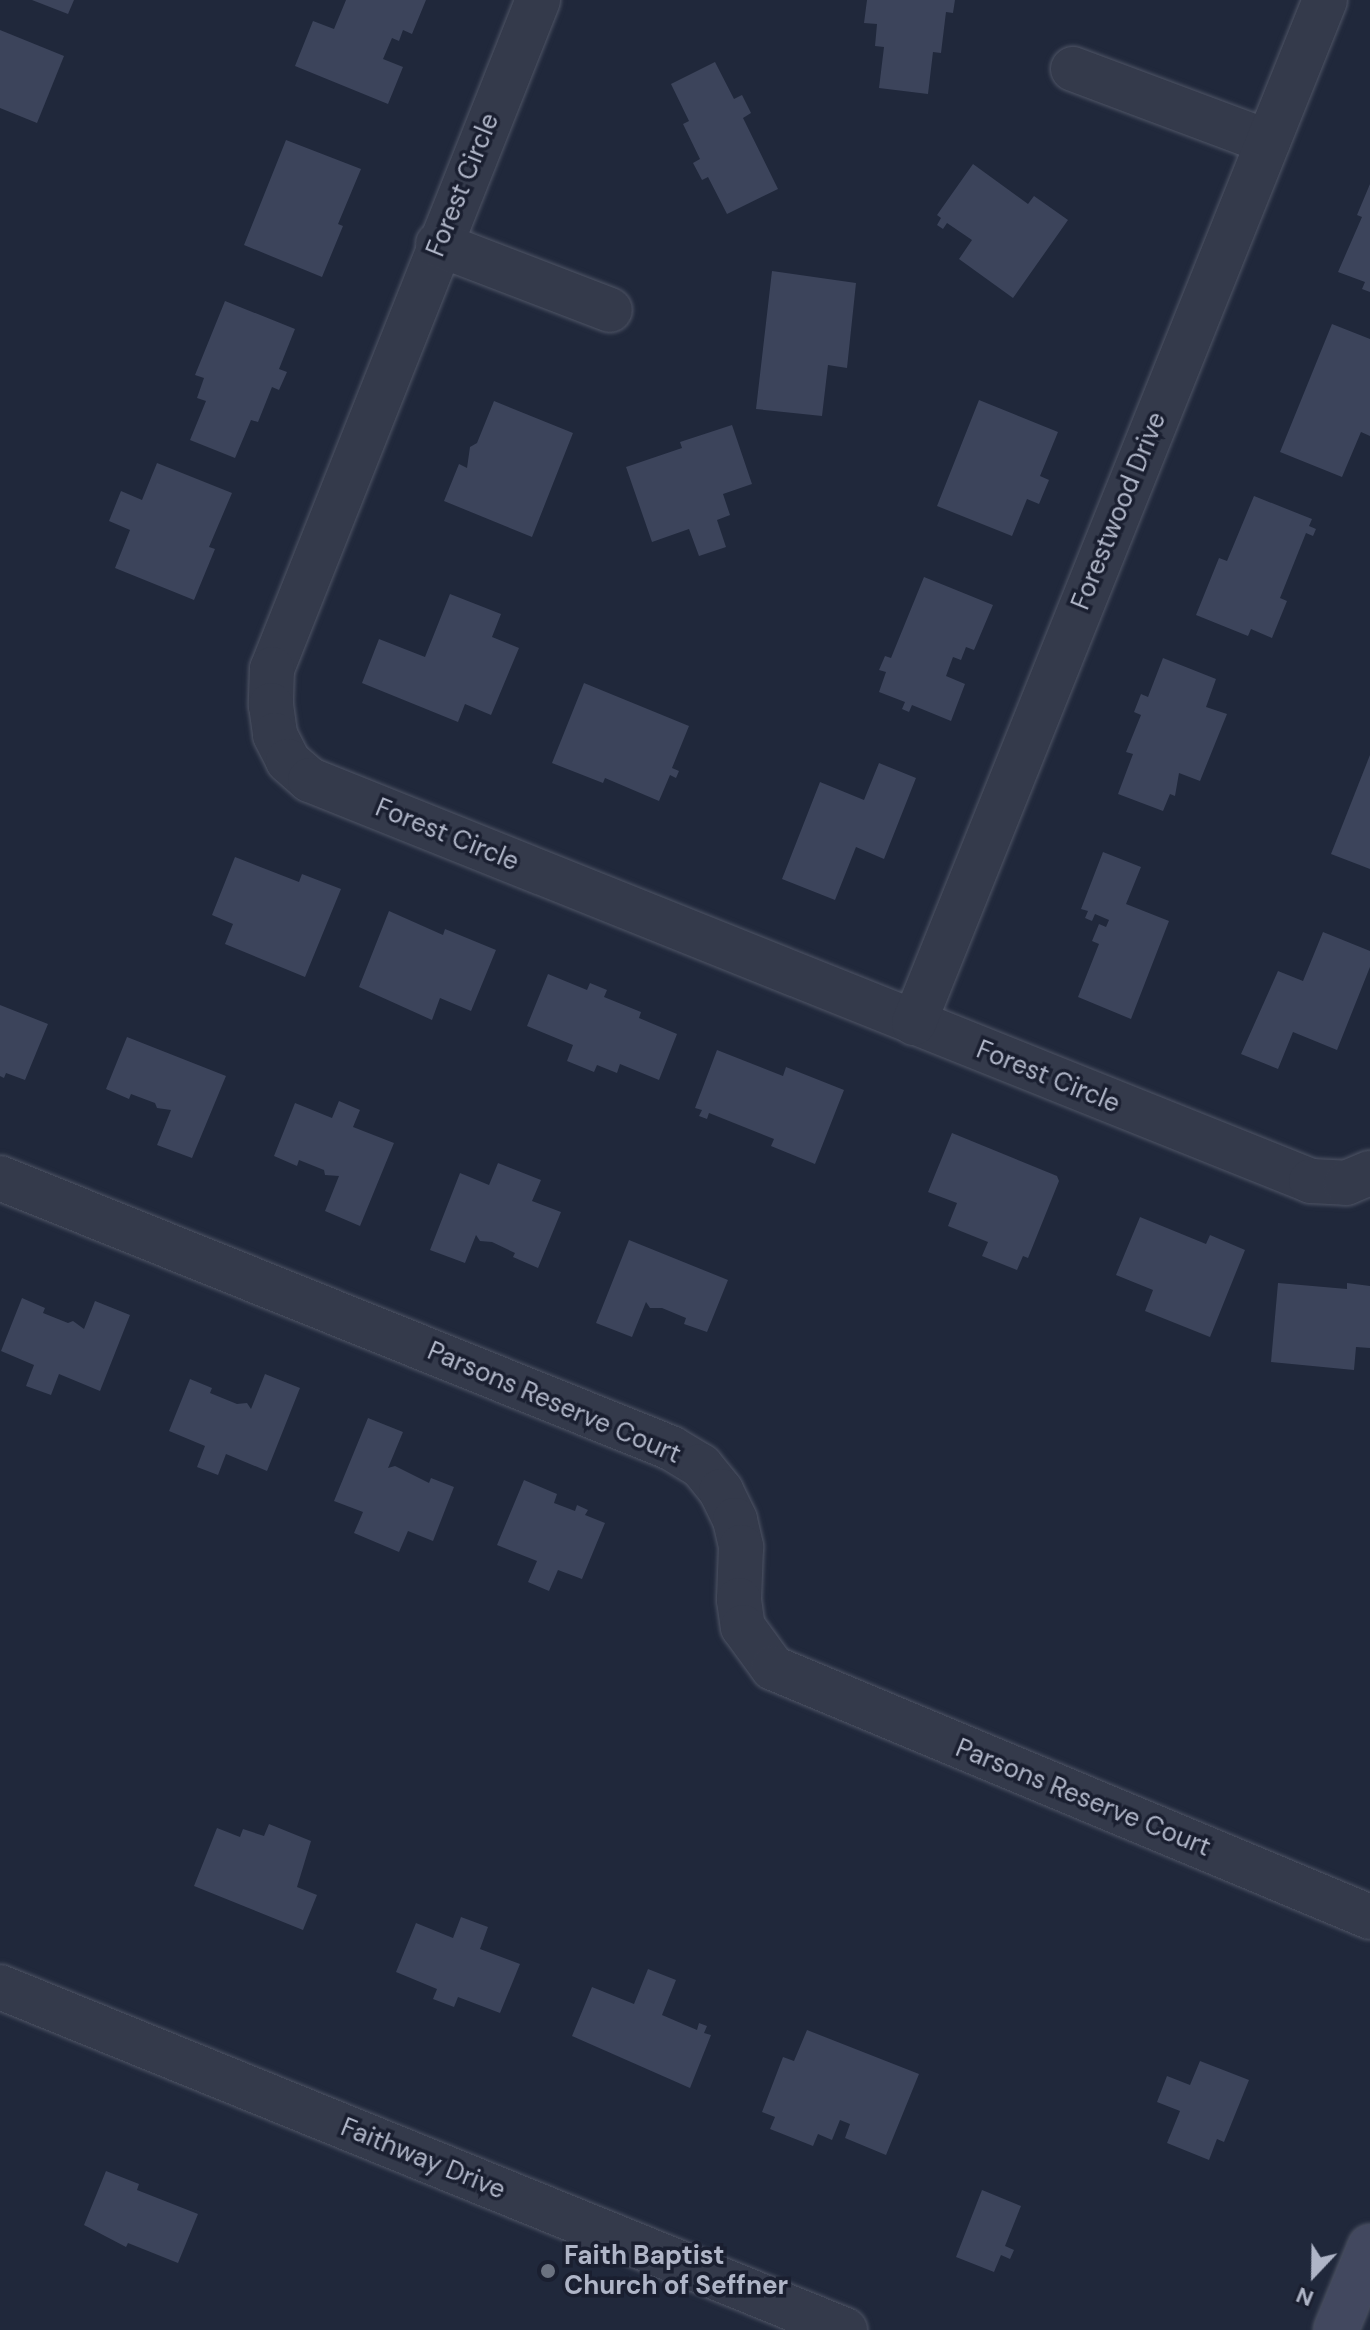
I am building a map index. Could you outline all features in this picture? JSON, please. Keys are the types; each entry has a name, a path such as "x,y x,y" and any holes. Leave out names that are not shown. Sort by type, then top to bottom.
{"main road":[{"path":"1336,2330 1370,2247"}],"street":[{"name":"Forest Circle","path":"538,0 438,244 272,669 271,705 275,735 288,761 310,780 1311,1181 1346,1183 1370,1173"},
{"name":"Forestwood Drive","path":"914,1023 1325,0"},
{"path":"1073,69 1268,142"},
{"path":"438,244 610,310"},
{"name":"Parsons Reserve Court","path":"0,1178 671,1448 701,1466 721,1491 735,1520 741,1547 739,1600 743,1627 773,1668 1370,1917"},
{"name":"Faithway Drive","path":"0,1987 845,2330"}],"building":[{"path":"32,0 74,0 68,14"},
{"path":"346,0 426,0 412,34 403,30 399,41 392,38 383,59 403,67 388,104 295,66 313,21 334,29"},
{"path":"867,0 955,0 953,13 946,12 941,53 933,52 928,94 879,88 884,47 875,46 877,24 864,23"},
{"path":"0,30 64,56 37,123 0,108"},
{"path":"715,62 734,99 742,95 751,113 743,118 778,189 727,214 708,177 702,180 693,163 700,159 683,124 689,121 671,84"},
{"path":"286,140 361,169 338,224 343,226 322,277 244,245"},
{"path":"973,164 1028,204 1034,196 1068,220 1013,298 959,259 972,240 947,223 943,229 937,225 941,218 937,215"},
{"path":"1370,184 1370,292 1362,289 1365,282 1338,272 1362,217 1357,215"},
{"path":"772,271 856,283 847,368 828,365 822,416 756,409"},
{"path":"225,301 295,329 279,369 287,372 279,390 272,387 258,422 251,420 235,458 190,440 206,401 197,398 204,378 195,375"},
{"path":"1332,324 1370,339 1370,436 1361,432 1342,477 1280,452"},
{"path":"979,400 1058,432 1040,476 1049,480 1039,504 1027,499 1012,536 937,506"},
{"path":"494,401 573,433 532,537 444,501 459,464 467,468 470,447 477,443"},
{"path":"732,425 752,484 723,494 730,515 717,520 726,547 699,556 689,529 652,542 626,467 682,448 680,442"},
{"path":"157,463 232,493 209,547 215,549 194,600 115,568 130,530 109,521 121,491 142,500"},
{"path":"1254,496 1312,519 1309,526 1316,529 1313,536 1306,533 1280,598 1287,601 1272,638 1251,629 1248,636 1196,615 1219,558 1227,561"},
{"path":"924,577 993,605 974,650 966,647 961,660 953,657 946,676 965,684 951,721 912,705 909,712 902,709 905,702 879,692 886,672 879,670 885,656 891,658"},
{"path":"450,594 501,614 492,637 519,648 491,715 465,704 458,722 362,683 379,639 425,657"},
{"path":"1163,658 1216,679 1206,707 1227,714 1200,781 1179,773 1175,796 1170,794 1163,811 1118,794 1133,754 1126,752 1141,715 1134,712 1141,694 1148,697"},
{"path":"584,683 689,726 672,768 679,771 676,778 670,775 659,801 605,778 603,783 552,763"},
{"path":"1370,755 1370,869 1331,854"},
{"path":"879,763 916,778 884,859 856,847 835,900 782,879 820,782 864,800"},
{"path":"1103,852 1141,867 1126,904 1169,921 1131,1019 1078,997 1099,944 1092,941 1099,924 1106,927 1109,920 1095,914 1092,921 1085,918 1088,911 1081,909"},
{"path":"235,857 299,882 302,874 341,889 305,977 225,944 233,924 212,915"},
{"path":"389,911 443,935 445,929 496,950 471,1011 440,998 432,1020 359,987"},
{"path":"1323,932 1370,951 1370,967 1337,1050 1293,1032 1278,1069 1241,1054 1278,971 1303,981"},
{"path":"548,974 587,990 590,983 607,990 604,997 641,1012 639,1018 677,1034 659,1080 620,1064 617,1073 597,1065 594,1072 567,1061 573,1045 527,1026"},
{"path":"0,1005 48,1024 25,1080 6,1073 4,1078 0,1076"},
{"path":"127,1037 226,1076 192,1158 157,1145 171,1110 157,1108 155,1103 131,1094 129,1099 106,1089"},
{"path":"717,1050 783,1076 786,1067 844,1090 815,1164 771,1146 774,1139 709,1113 707,1119 699,1116 702,1110 695,1108"},
{"path":"339,1101 360,1110 353,1127 394,1143 360,1226 325,1211 339,1176 325,1175 324,1170 299,1160 297,1166 274,1156 295,1103 332,1118"},
{"path":"952,1133 1057,1176 1059,1181 1028,1258 1023,1256 1017,1270 982,1256 988,1242 948,1226 957,1203 928,1192"},
{"path":"498,1163 541,1180 532,1201 561,1212 538,1268 513,1257 515,1253 492,1242 480,1241 476,1235 465,1263 430,1250 460,1173 489,1185"},
{"path":"1140,1217 1206,1244 1210,1235 1245,1250 1210,1337 1145,1311 1153,1290 1116,1275"},
{"path":"629,1240 728,1280 707,1332 684,1324 686,1318 662,1308 650,1308 646,1302 632,1337 596,1323"},
{"path":"1278,1283 1347,1289 1347,1283 1370,1286 1370,1348 1356,1347 1354,1370 1271,1362"},
{"path":"22,1298 45,1308 43,1313 68,1323 73,1321 84,1329 95,1301 130,1315 100,1391 59,1374 51,1395 26,1386 34,1365 1,1351"},
{"path":"265,1374 300,1388 267,1471 226,1454 218,1475 197,1467 205,1446 169,1431 190,1379 212,1388 210,1393 237,1404 247,1403 251,1409"},
{"path":"368,1418 403,1432 388,1468 395,1466 429,1483 431,1478 454,1487 433,1541 408,1531 399,1552 354,1533 363,1512 334,1501"},
{"path":"524,1480 557,1494 554,1503 575,1511 577,1505 588,1510 585,1515 605,1523 582,1579 558,1570 549,1591 528,1582 537,1561 497,1545"},
{"path":"269,1824 311,1841 297,1887 317,1895 303,1930 194,1886 217,1828 240,1837 243,1829 264,1836"},
{"path":"461,1917 488,1927 480,1949 520,1964 500,2013 458,1997 454,2007 433,1999 437,1989 396,1972 416,1923 453,1938"},
{"path":"648,1969 676,1980 662,2015 697,2030 699,2023 707,2026 704,2033 711,2035 690,2088 572,2036 592,1987 634,2004"},
{"path":"807,2030 919,2074 886,2155 845,2138 850,2124 840,2120 832,2140 818,2134 813,2146 770,2129 775,2117 762,2112 783,2057 794,2061"},
{"path":"1200,2061 1249,2080 1224,2142 1217,2139 1209,2160 1167,2143 1180,2111 1157,2102 1167,2076 1190,2085"},
{"path":"106,2171 139,2184 137,2190 198,2214 178,2263 128,2243 126,2247 84,2225"},
{"path":"982,2190 1021,2206 1005,2246 1014,2250 1010,2259 1001,2255 994,2272 956,2257"}],"place":[{"name":"Faith Baptist Church of Seffner","path":"548,2271"}]}
